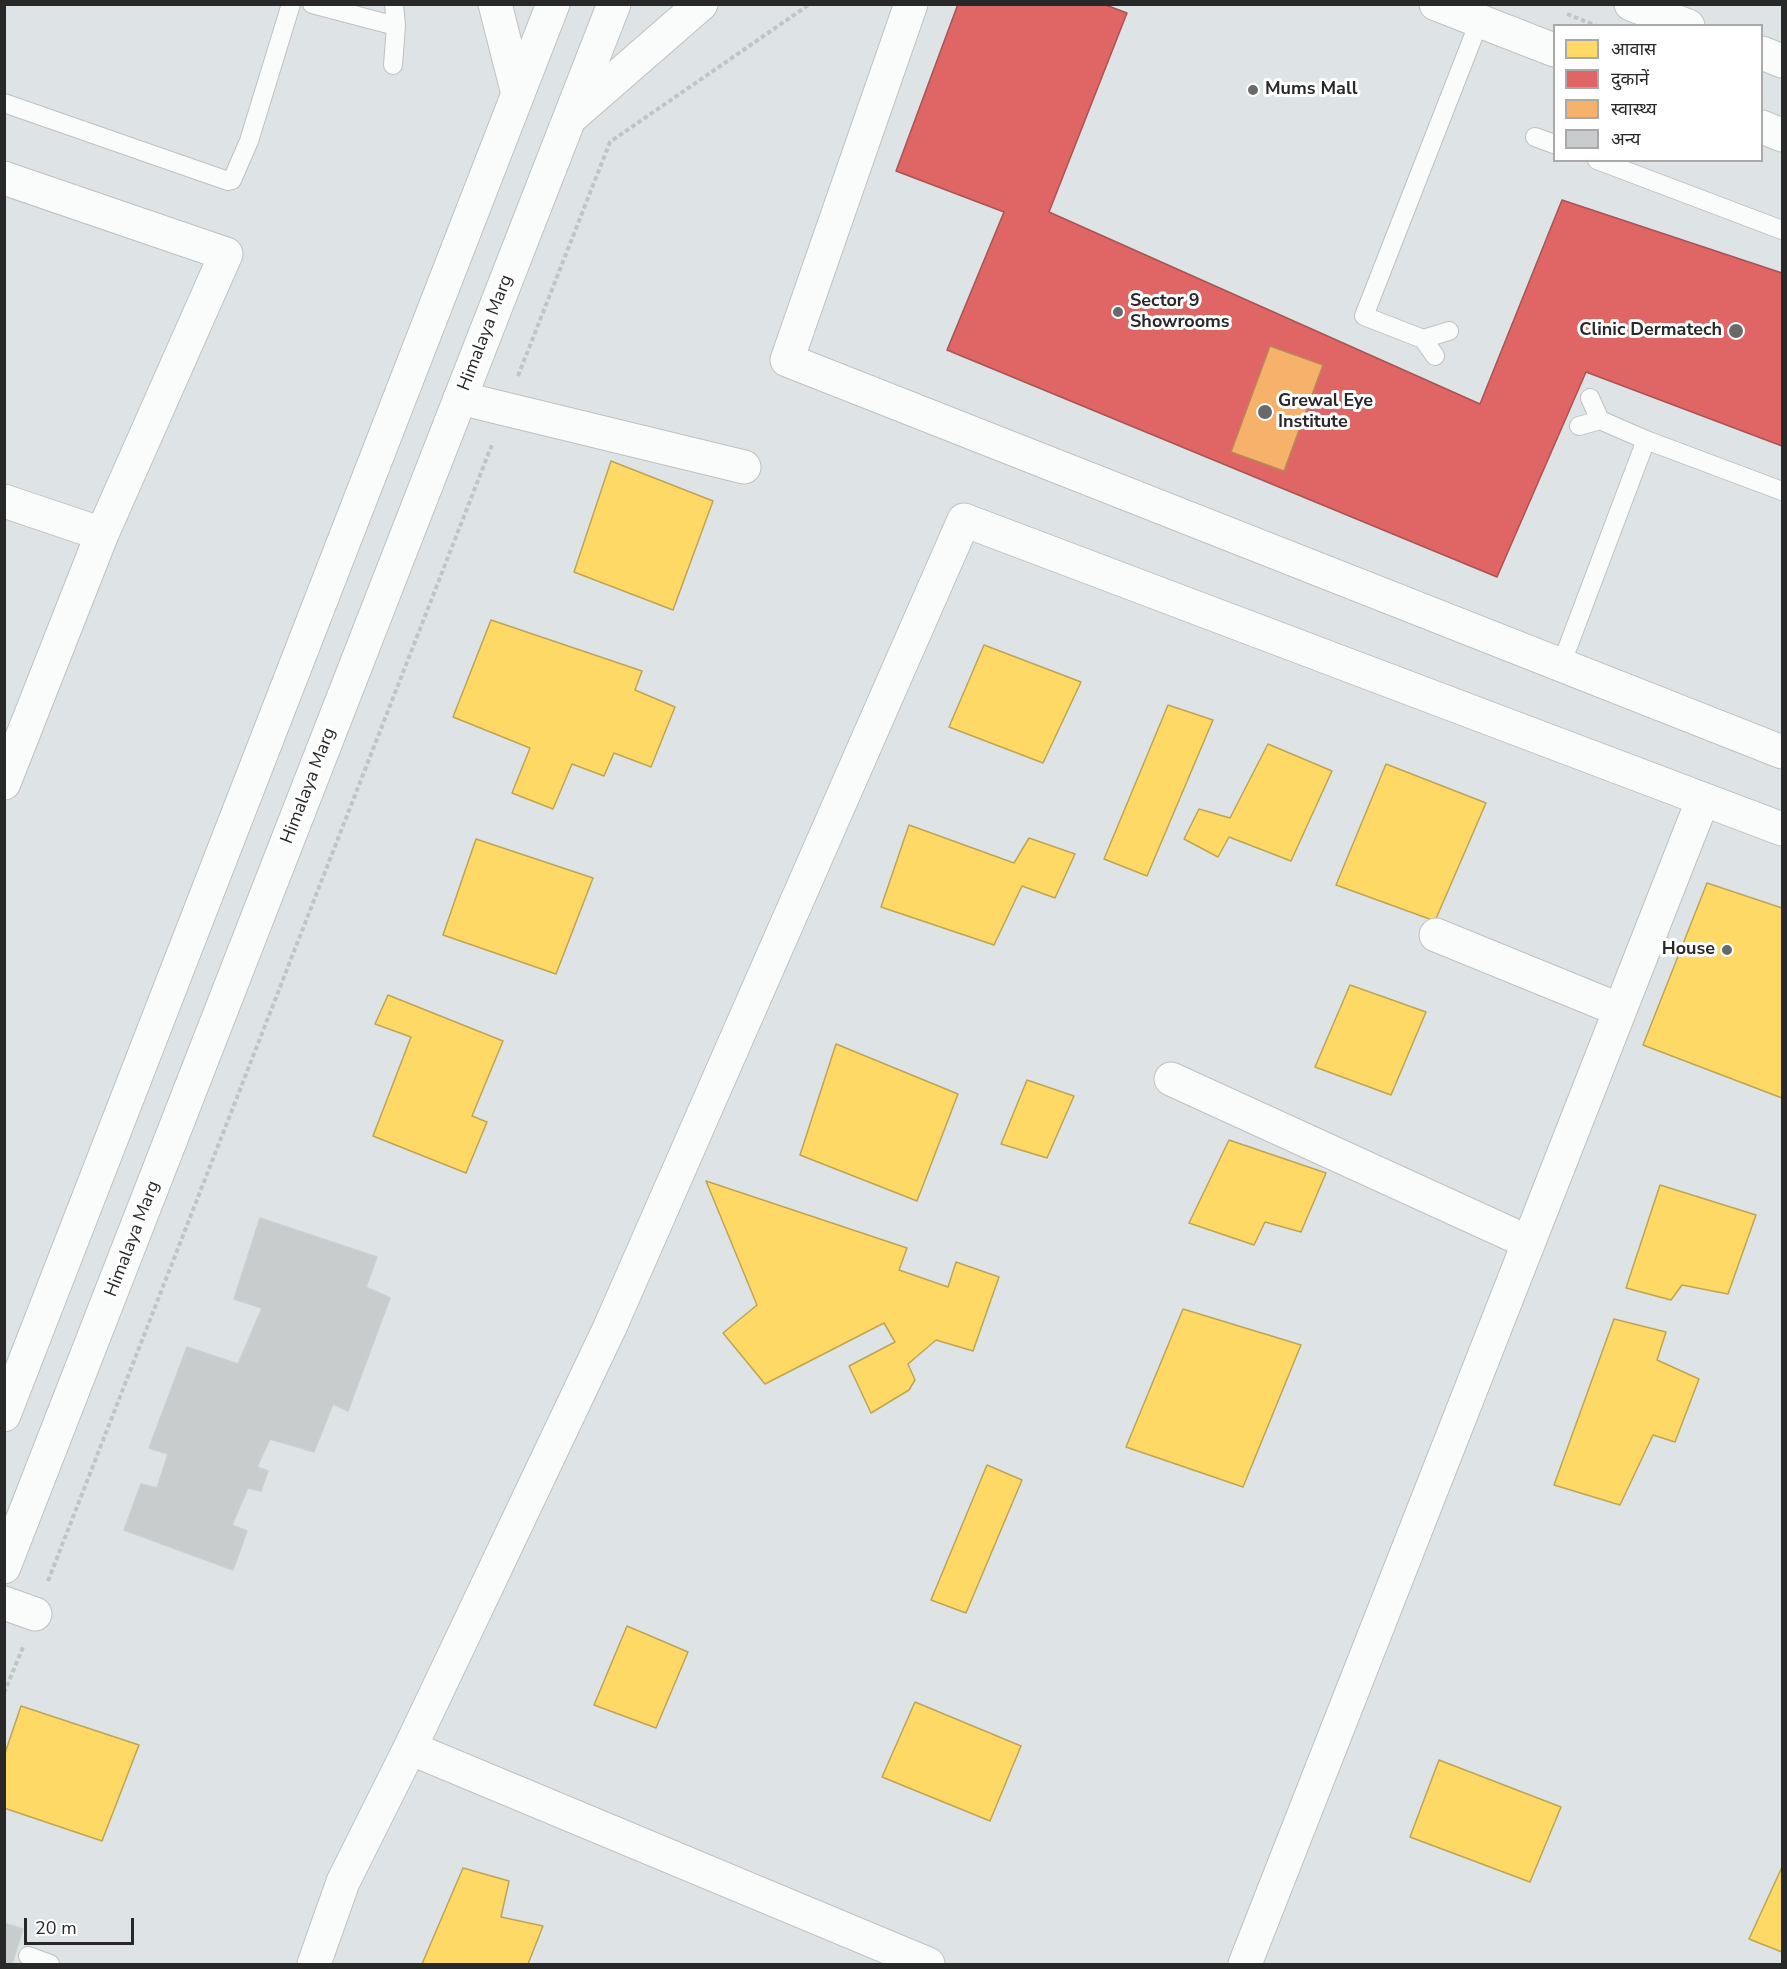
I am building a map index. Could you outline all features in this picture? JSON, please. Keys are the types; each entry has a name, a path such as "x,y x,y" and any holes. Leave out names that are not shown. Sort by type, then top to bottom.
{"street":[{"path":"495,4 518,94"},
{"path":"4,1415 553,4"},
{"name":"Himalaya Marg","path":"4,1567 614,4"},
{"path":"570,118 701,4"},
{"path":"911,4 787,360 1782,752"},
{"path":"1436,4 1553,50"},
{"path":"1631,4 1683,24"},
{"path":"1763,54 1782,61"},
{"path":"1763,128 1782,135"},
{"path":"4,178 226,254 102,534 4,783"},
{"path":"460,398 744,467"},
{"path":"4,501 102,534"},
{"path":"314,1965 343,1882 410,1748 610,1327 963,520 1782,829"},
{"path":"1245,1965 1703,799"},
{"path":"1436,935 1620,1010"},
{"path":"1171,1079 1528,1242"},
{"path":"4,1603 35,1614"},
{"path":"410,1748 928,1965"}],"lane":[{"path":"4,103 228,181 232,180 236,177 249,141 291,4"},
{"path":"312,4 396,26"},
{"path":"393,65 396,26 394,4"},
{"path":"1435,356 1423,339 1364,316 1479,22"},
{"path":"1535,137 1553,144"},
{"path":"1621,165 1782,230"},
{"path":"1423,339 1449,331"},
{"path":"1590,398 1600,420"},
{"path":"1579,426 1600,420 1646,440 1782,491"},
{"path":"1562,664 1646,440"},
{"path":"28,1956 50,1965"}],"path":[{"path":"4,1693 610,142 810,4"}],"building: आवास":[{"path":"611,461 713,501 673,610 574,572"},
{"path":"491,620 642,671 635,690 675,707 651,767 614,753 604,776 572,764 553,809 512,793 530,748 453,717"},
{"path":"984,645 1081,682 1043,763 949,727"},
{"path":"1168,705 1213,720 1147,876 1104,859"},
{"path":"1268,744 1332,771 1291,861 1229,837 1218,857 1184,839 1199,809 1230,818"},
{"path":"1386,764 1486,803 1435,921 1336,885"},
{"path":"909,825 1014,863 1029,838 1075,854 1055,898 1022,886 994,945 881,907"},
{"path":"476,839 593,878 556,974 443,935"},
{"path":"1707,883 1782,908 1782,1098 1643,1045"},
{"path":"1350,985 1426,1012 1391,1095 1315,1067"},
{"path":"388,995 503,1041 472,1116 487,1122 466,1173 373,1136 411,1037 375,1024"},
{"path":"836,1044 958,1094 917,1201 800,1155"},
{"path":"1027,1080 1074,1096 1047,1158 1001,1144"},
{"path":"1229,1140 1326,1173 1301,1232 1265,1222 1254,1245 1189,1223"},
{"path":"706,1181 907,1248 899,1270 948,1287 956,1262 999,1277 973,1351 936,1340 908,1364 915,1380 909,1390 871,1413 849,1366 895,1342 884,1323 765,1384 723,1333 757,1305"},
{"path":"1660,1185 1756,1215 1728,1294 1682,1285 1671,1300 1626,1288"},
{"path":"1183,1309 1301,1345 1243,1487 1126,1447"},
{"path":"1614,1319 1666,1332 1657,1360 1699,1379 1675,1442 1653,1435 1620,1505 1554,1485"},
{"path":"987,1465 1022,1480 966,1613 931,1600"},
{"path":"627,1626 688,1652 656,1728 594,1705"},
{"path":"915,1702 1021,1746 990,1821 882,1777"},
{"path":"21,1706 139,1745 102,1841 4,1808 4,1756"},
{"path":"1439,1760 1561,1807 1530,1882 1410,1837"},
{"path":"1782,1867 1782,1952 1749,1939"},
{"path":"463,1868 509,1881 501,1917 543,1926 528,1964 422,1964"}],"building: दुकानें":[{"name":"Sector 9 Showrooms","path":"958,4 1103,4 1127,13 1049,212 1480,404 1562,200 1782,273 1782,446 1586,372 1497,577 947,350 1004,212 896,171"}],"building: स्वास्थ्य":[{"path":"1270,346 1323,365 1284,471 1231,452"}],"building: अन्य":[{"path":"260,1218 377,1257 366,1287 390,1298 348,1411 333,1404 314,1452 270,1439 257,1467 268,1471 261,1491 248,1488 232,1525 247,1531 233,1570 124,1530 141,1484 157,1488 168,1454 149,1448 187,1347 238,1364 262,1308 234,1299"},
{"path":"4,1923 23,1929 12,1964 4,1964"}],"place":[{"name":"Mums Mall","path":"1253,90"},
{"name":"Sector 9 Showrooms","path":"1118,312"},
{"name":"Clinic Dermatech","path":"1736,331"},
{"name":"Grewal Eye Institute","path":"1265,412"},
{"name":"House","path":"1727,950"}]}
